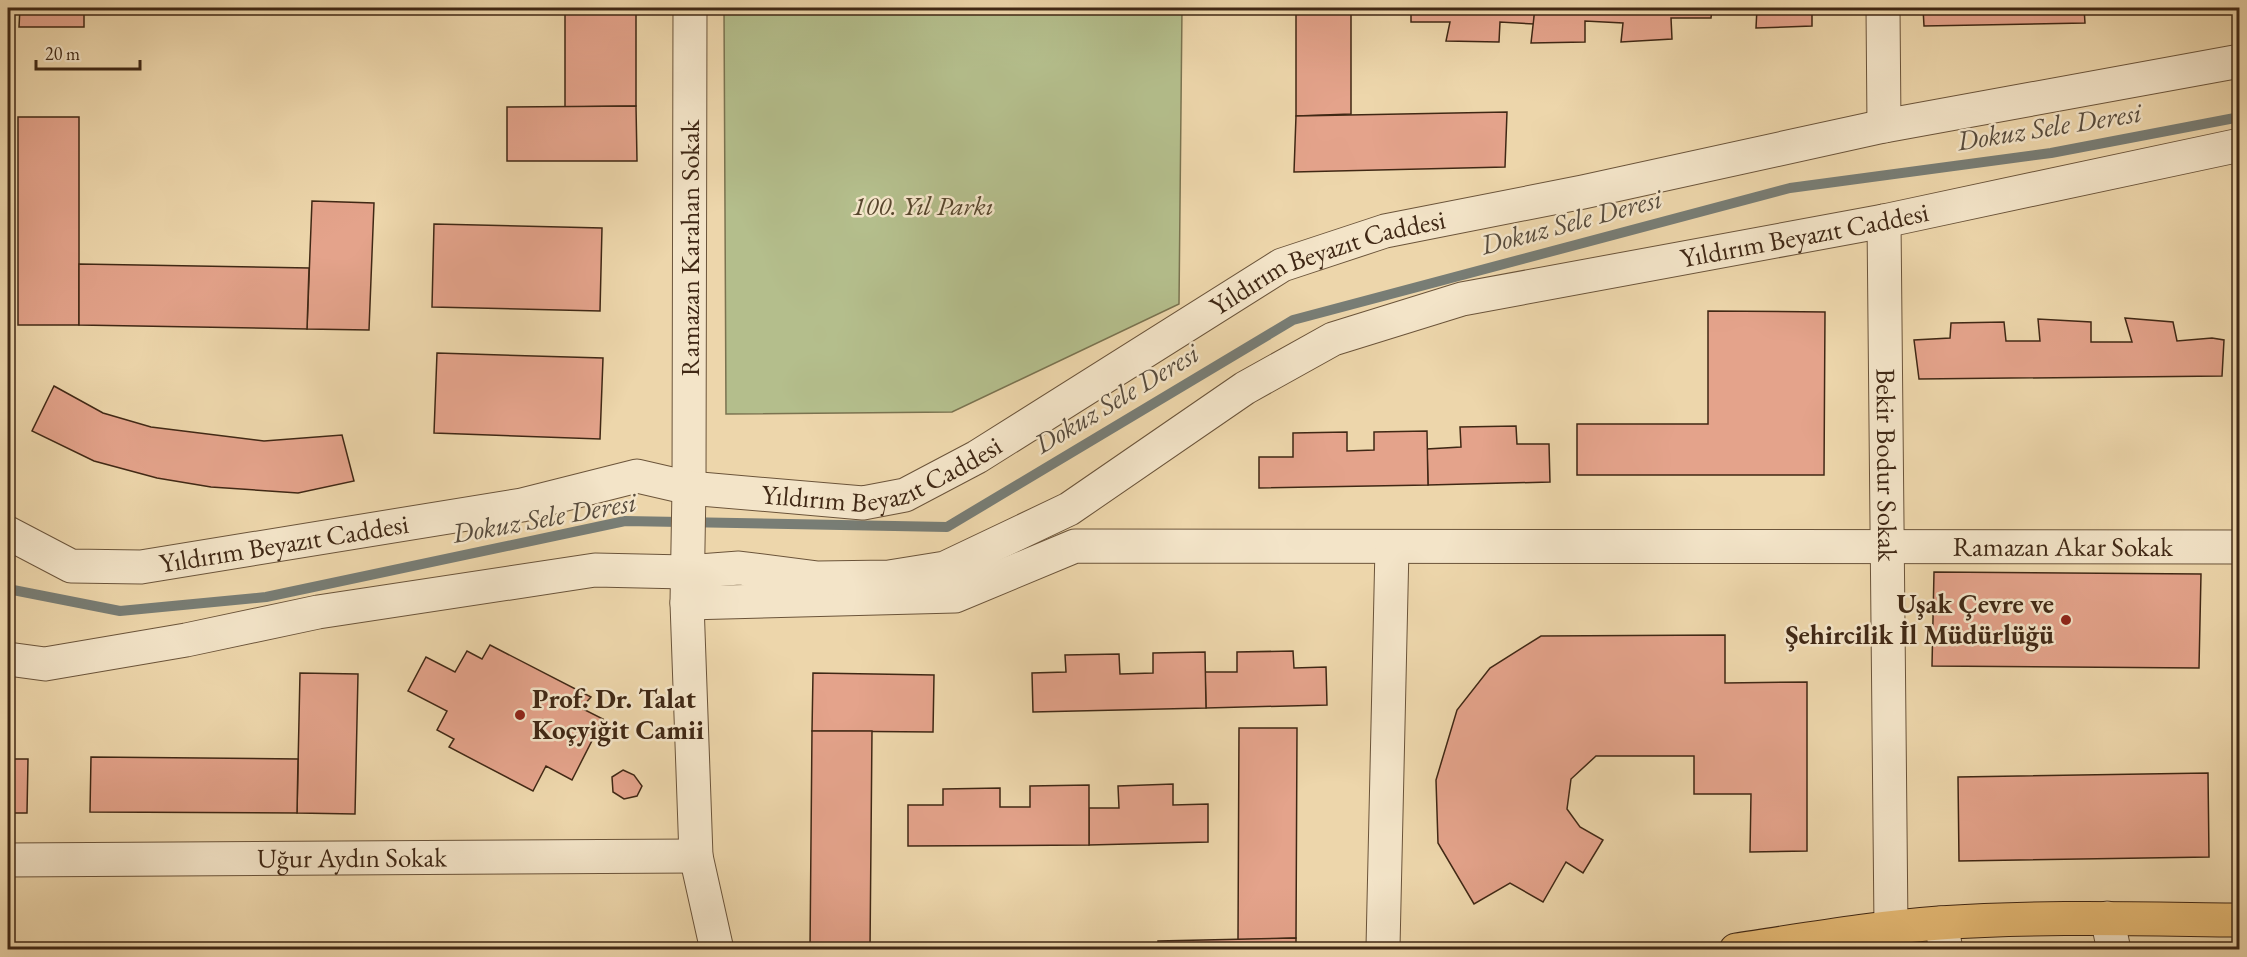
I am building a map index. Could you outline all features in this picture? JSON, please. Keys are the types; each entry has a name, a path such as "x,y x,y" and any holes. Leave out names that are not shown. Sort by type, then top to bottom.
{"main road":[{"path":"1736,950 1891,927 1944,936 2107,918 2240,920"}],"street":[{"name":"Ramazan Karahan Sokak","path":"686,588 689,488 690,8"},
{"path":"1883,8 1884,126"},
{"name":"Yıldırım Beyazıt Caddesi","path":"8,533 71,566 141,567 522,505 637,476 689,488 863,503 904,495 977,457 1282,264 1385,231 1583,192 1884,126 2240,61"},
{"name":"Yıldırım Beyazıt Caddesi","path":"8,659 45,664 186,640 318,612 595,570 686,588 739,568 819,578 890,577 945,568 1069,509 1245,388 1333,339 1462,299 1884,221 2240,145"},
{"name":"Bekir Bodur Sokak","path":"1884,221 1891,927"},
{"name":"Ramazan Akar Sokak","path":"686,588 955,596 1075,546 2240,547"},
{"path":"1383,947 1392,547"},
{"path":"686,588 696,856 717,950"},
{"name":"Uğur Aydın Sokak","path":"8,860 696,856"},
{"path":"2107,918 2114,950"}],"green space":[{"name":"100. Yıl Parkı","path":"724,8 1182,8 1179,304 952,412 726,414"}],"building":[{"path":"20,8 84,8 84,27 19,27"},
{"path":"565,8 636,8 636,106 565,107"},
{"path":"1296,8 1351,8 1351,114 1296,116"},
{"path":"1411,8 1535,8 1534,24 1500,22 1499,42 1446,41 1450,22 1411,22"},
{"path":"1535,8 1712,8 1711,18 1671,18 1672,39 1621,42 1623,23 1585,21 1585,42 1531,43"},
{"path":"1757,8 1812,8 1812,26 1756,28"},
{"path":"1923,8 2084,8 2085,23 1924,26"},
{"path":"636,106 637,161 507,161 507,107"},
{"path":"1507,112 1505,167 1294,172 1296,116"},
{"path":"18,117 79,117 79,325 18,325"},
{"path":"312,201 374,203 369,330 307,329"},
{"path":"434,224 602,228 600,311 432,307"},
{"path":"79,264 309,268 307,329 79,325"},
{"path":"1708,311 1825,312 1824,475 1577,475 1577,424 1708,424"},
{"path":"2125,318 2173,322 2177,341 2212,338 2224,340 2222,376 1919,379 1914,340 1950,338 1951,323 2004,322 2006,341 2040,341 2038,319 2091,322 2091,342 2132,342"},
{"path":"437,353 603,358 600,439 434,433"},
{"path":"54,386 103,413 151,427 264,441 342,435 354,481 298,493 211,487 157,478 94,461 32,431"},
{"path":"1516,426 1517,444 1549,444 1550,482 1428,485 1427,449 1461,447 1460,427"},
{"path":"1427,431 1428,485 1259,488 1259,457 1293,457 1293,433 1347,432 1347,451 1374,450 1374,432"},
{"name":"Uşak Çevre ve Şehircilik İl Müdürlüğü","path":"1934,572 2201,574 2199,668 1932,666"},
{"path":"1725,635 1725,683 1807,682 1807,851 1750,852 1751,794 1694,794 1694,756 1596,756 1571,779 1567,809 1580,827 1603,840 1583,873 1566,862 1543,902 1510,883 1474,904 1438,843 1436,780 1457,710 1490,668 1541,636"},
{"name":"Prof. Dr. Talat Koçyiğit Camii","path":"490,645 591,697 581,708 603,719 572,780 546,766 533,791 449,747 454,739 437,730 447,711 408,691 426,657 455,672 467,651 482,659"},
{"path":"1293,651 1294,668 1326,667 1327,705 1206,708 1205,672 1237,672 1237,652"},
{"path":"1205,652 1206,708 1033,712 1032,673 1066,672 1065,655 1119,654 1120,674 1153,673 1153,653"},
{"path":"300,673 358,674 355,814 297,813"},
{"path":"813,673 934,675 933,732 812,731"},
{"path":"1239,728 1297,728 1296,938 1238,940"},
{"path":"812,731 872,731 870,950 810,950"},
{"path":"91,757 298,759 297,813 90,812"},
{"path":"8,759 28,759 27,813 8,813"},
{"path":"623,770 634,775 642,786 637,796 624,799 613,792 612,777"},
{"path":"2208,773 2209,857 1959,861 1958,777"},
{"path":"1173,784 1173,805 1208,804 1208,842 1089,845 1089,808 1119,808 1118,786"},
{"path":"1089,785 1089,845 908,846 908,805 943,805 943,789 1000,788 1000,807 1030,807 1030,786"},
{"path":"1296,938 1296,950 1158,950 1158,941"}],"waterway":[{"name":"Dokuz Sele Deresi","path":"8,589 120,611 266,597 625,521 947,527 1293,320 1790,188 2051,153 2240,117"}],"place":[{"name":"Uşak Çevre ve Şehircilik İl Müdürlüğü","path":"2066,620"},
{"name":"Prof. Dr. Talat Koçyiğit Camii","path":"520,715"}]}
